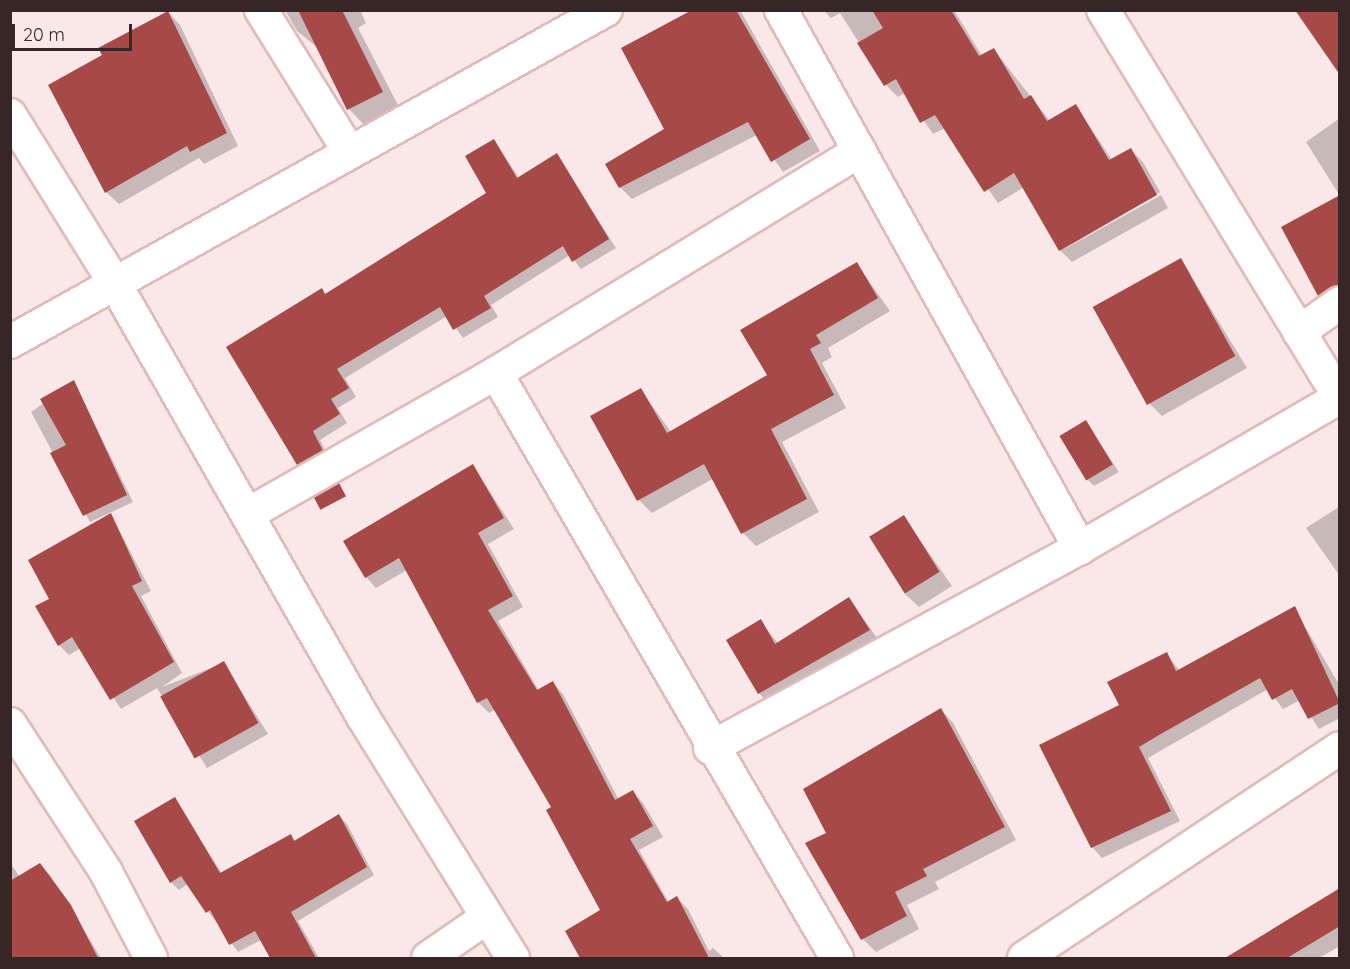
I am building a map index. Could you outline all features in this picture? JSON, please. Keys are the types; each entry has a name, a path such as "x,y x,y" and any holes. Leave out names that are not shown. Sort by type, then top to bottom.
{"street":[{"path":"261,10 348,150"},
{"path":"10,342 348,150 606,10"},
{"path":"781,10 1080,548"},
{"path":"710,748 1080,548 1339,398 1103,10"},
{"path":"10,115 114,282 486,918 513,958"},
{"path":"248,513 496,373 859,151"},
{"path":"1299,332 1340,303"},
{"path":"496,373 710,748 837,958"},
{"path":"10,724 106,872 151,958"},
{"path":"1024,958 1340,748"},
{"path":"428,958 486,918"}],"building":[{"path":"298,10 342,10 383,92 347,110"},
{"path":"692,10 736,10 810,139 771,162 748,122 619,188 605,164 664,129 621,48"},
{"path":"872,10 951,10 979,56 994,48 1024,99 1031,95 1047,121 1076,104 1109,160 1131,148 1157,195 1059,251 1014,173 984,192 935,115 920,123 896,79 884,86 857,43 883,28"},
{"path":"1295,10 1340,10 1340,75"},
{"path":"168,11 227,133 190,152 187,146 105,193 48,85 102,55 98,48"},
{"path":"494,139 517,178 557,153 609,239 572,262 563,246 484,296 491,308 453,330 440,307 337,369 349,388 331,399 340,414 313,431 323,451 297,465 226,347 322,288 325,294 486,193 465,156"},
{"path":"1340,195 1340,285 1318,296 1281,227"},
{"path":"1181,258 1235,356 1147,405 1093,307"},
{"path":"857,262 878,298 816,335 821,343 810,349 834,395 771,429 807,499 741,534 704,464 637,501 590,416 641,388 667,433 767,375 740,330"},
{"path":"74,380 127,495 83,516 50,453 66,445 40,399"},
{"path":"1086,420 1113,465 1086,481 1059,436"},
{"path":"473,464 504,518 478,533 513,596 488,610 537,690 553,681 615,800 633,790 653,826 630,839 667,902 677,896 709,958 580,958 565,931 600,910 546,810 551,807 487,698 477,703 399,558 365,578 343,541"},
{"path":"339,483 346,496 320,510 313,497"},
{"path":"111,513 142,581 132,586 174,662 110,700 72,637 58,646 35,606 49,599 28,560"},
{"path":"904,515 940,572 905,594 869,537"},
{"path":"849,597 870,630 758,694 726,640 761,619 775,644"},
{"path":"1295,606 1340,703 1308,719 1292,689 1272,700 1260,678 1159,735 1139,747 1171,811 1091,848 1039,745 1119,705 1107,682 1167,652 1176,671"},
{"path":"224,661 258,723 195,758 160,696"},
{"path":"941,708 1005,827 923,869 927,876 895,892 907,916 861,940 805,843 826,833 803,789"},
{"path":"175,797 220,873 291,834 294,841 339,814 367,867 291,912 316,958 270,958 255,931 229,945 210,910 206,913 181,876 170,883 134,821"},
{"path":"40,863 71,905 98,958 10,958 10,881"},
{"path":"1340,888 1340,926 1287,958 1225,958"}]}
